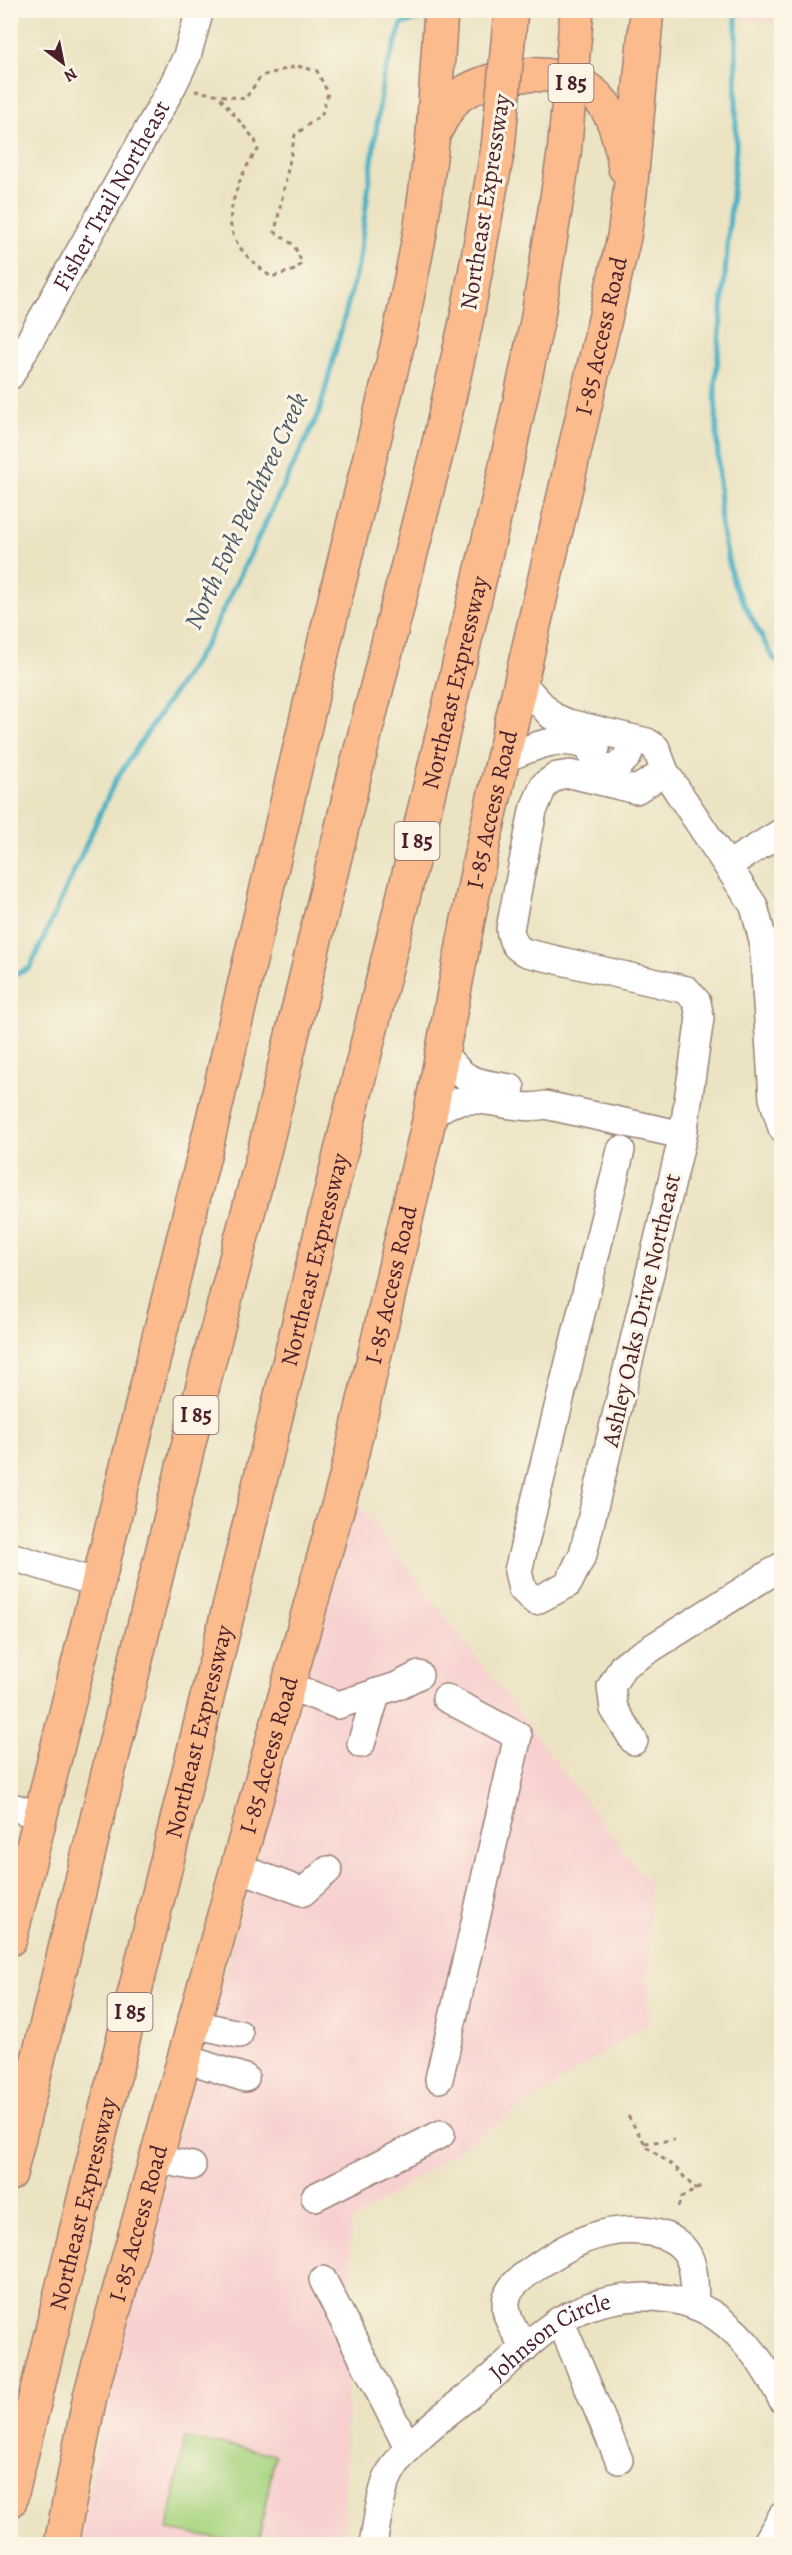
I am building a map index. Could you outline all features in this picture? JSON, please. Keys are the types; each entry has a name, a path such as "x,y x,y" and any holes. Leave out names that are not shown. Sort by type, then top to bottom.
{"main road":[{"path":"10,1939 26,1811 97,1583 211,1127 327,632 399,338 420,233 433,135 441,10"},
{"name":"Northeast Expressway","path":"10,2174 204,1380 265,1148 354,777 439,443 466,322 498,148 511,10"},
{"name":"Northeast Expressway","path":"10,2501 418,837 501,489 537,322 564,154 577,10"},
{"name":"I-85 Access Road","path":"61,2544 90,2396 346,1474 430,1116 480,858 619,259 630,193 646,10"},
{"path":"433,135 446,112 459,96 487,82 538,75 564,78 586,88 605,106 621,143 630,193"}],"street":[{"name":"Fisher Trail Northeast","path":"10,376 19,342 172,87 188,56 201,10"},
{"path":"522,684 552,716 593,738 630,748 647,742 656,748 663,766 754,906 763,941 773,1098 782,1128"},
{"path":"505,758 546,741 593,738"},
{"name":"Ashley Oaks Drive Northeast","path":"621,1150 518,1571 522,1589 535,1601 568,1584 583,1554 683,1136 700,1018 697,1002 687,990 527,953 517,949 510,929 533,811 544,784 557,776 570,774 636,790 663,766"},
{"path":"728,865 782,832"},
{"path":"442,1052 464,1077 492,1097 530,1108 545,1105 683,1136"},
{"path":"430,1116 452,1102 492,1097"},
{"path":"10,1556 97,1583"},
{"path":"634,1741 614,1710 611,1687 623,1666 782,1566"},
{"path":"289,1686 338,1705 419,1675"},
{"path":"361,1744 377,1692"},
{"path":"439,2079 518,1736 446,1698"},
{"path":"237,1868 303,1892 328,1870"},
{"path":"194,2024 239,2034"},
{"path":"184,2058 245,2078"},
{"path":"315,2197 441,2134"},
{"path":"156,2159 192,2166"},
{"path":"525,2348 506,2313 507,2297 514,2285 559,2252 592,2237 612,2232 656,2234 674,2240 687,2253 692,2268 695,2306"},
{"path":"323,2280 408,2448"},
{"name":"Johnson Circle","path":"373,2544 387,2480 408,2448 560,2320 606,2300 652,2298 695,2306 716,2317 733,2330 755,2354 782,2399"},
{"path":"560,2320 619,2460"},
{"path":"766,2544 782,2516"}],"path":[{"path":"172,87 245,99 261,76 297,66 317,71 328,93 322,114 295,135 275,232 294,245 302,263 295,270 271,277 253,263 239,245 231,226 237,188 248,160 258,150 255,140 218,95"},
{"path":"628,2116 645,2143 676,2168 696,2190"},
{"path":"645,2143 674,2140"},
{"path":"678,2207 682,2197 703,2186"}],"shaded area":[{"path":"690,11 781,11 781,24 726,16"},
{"path":"357,1501 649,1884 648,2023 351,2222 344,2544 80,2544 104,2409 158,2207"}],"green space":[{"path":"185,2438 275,2454 258,2544 246,2544 168,2530"}],"waterway":[{"path":"736,10 736,148 715,388 721,527 734,585 773,658 782,664"},
{"name":"North Fork Peachtree Creek","path":"10,977 30,968 115,781 208,641 319,413 358,266 383,79 402,24 429,16"}]}
